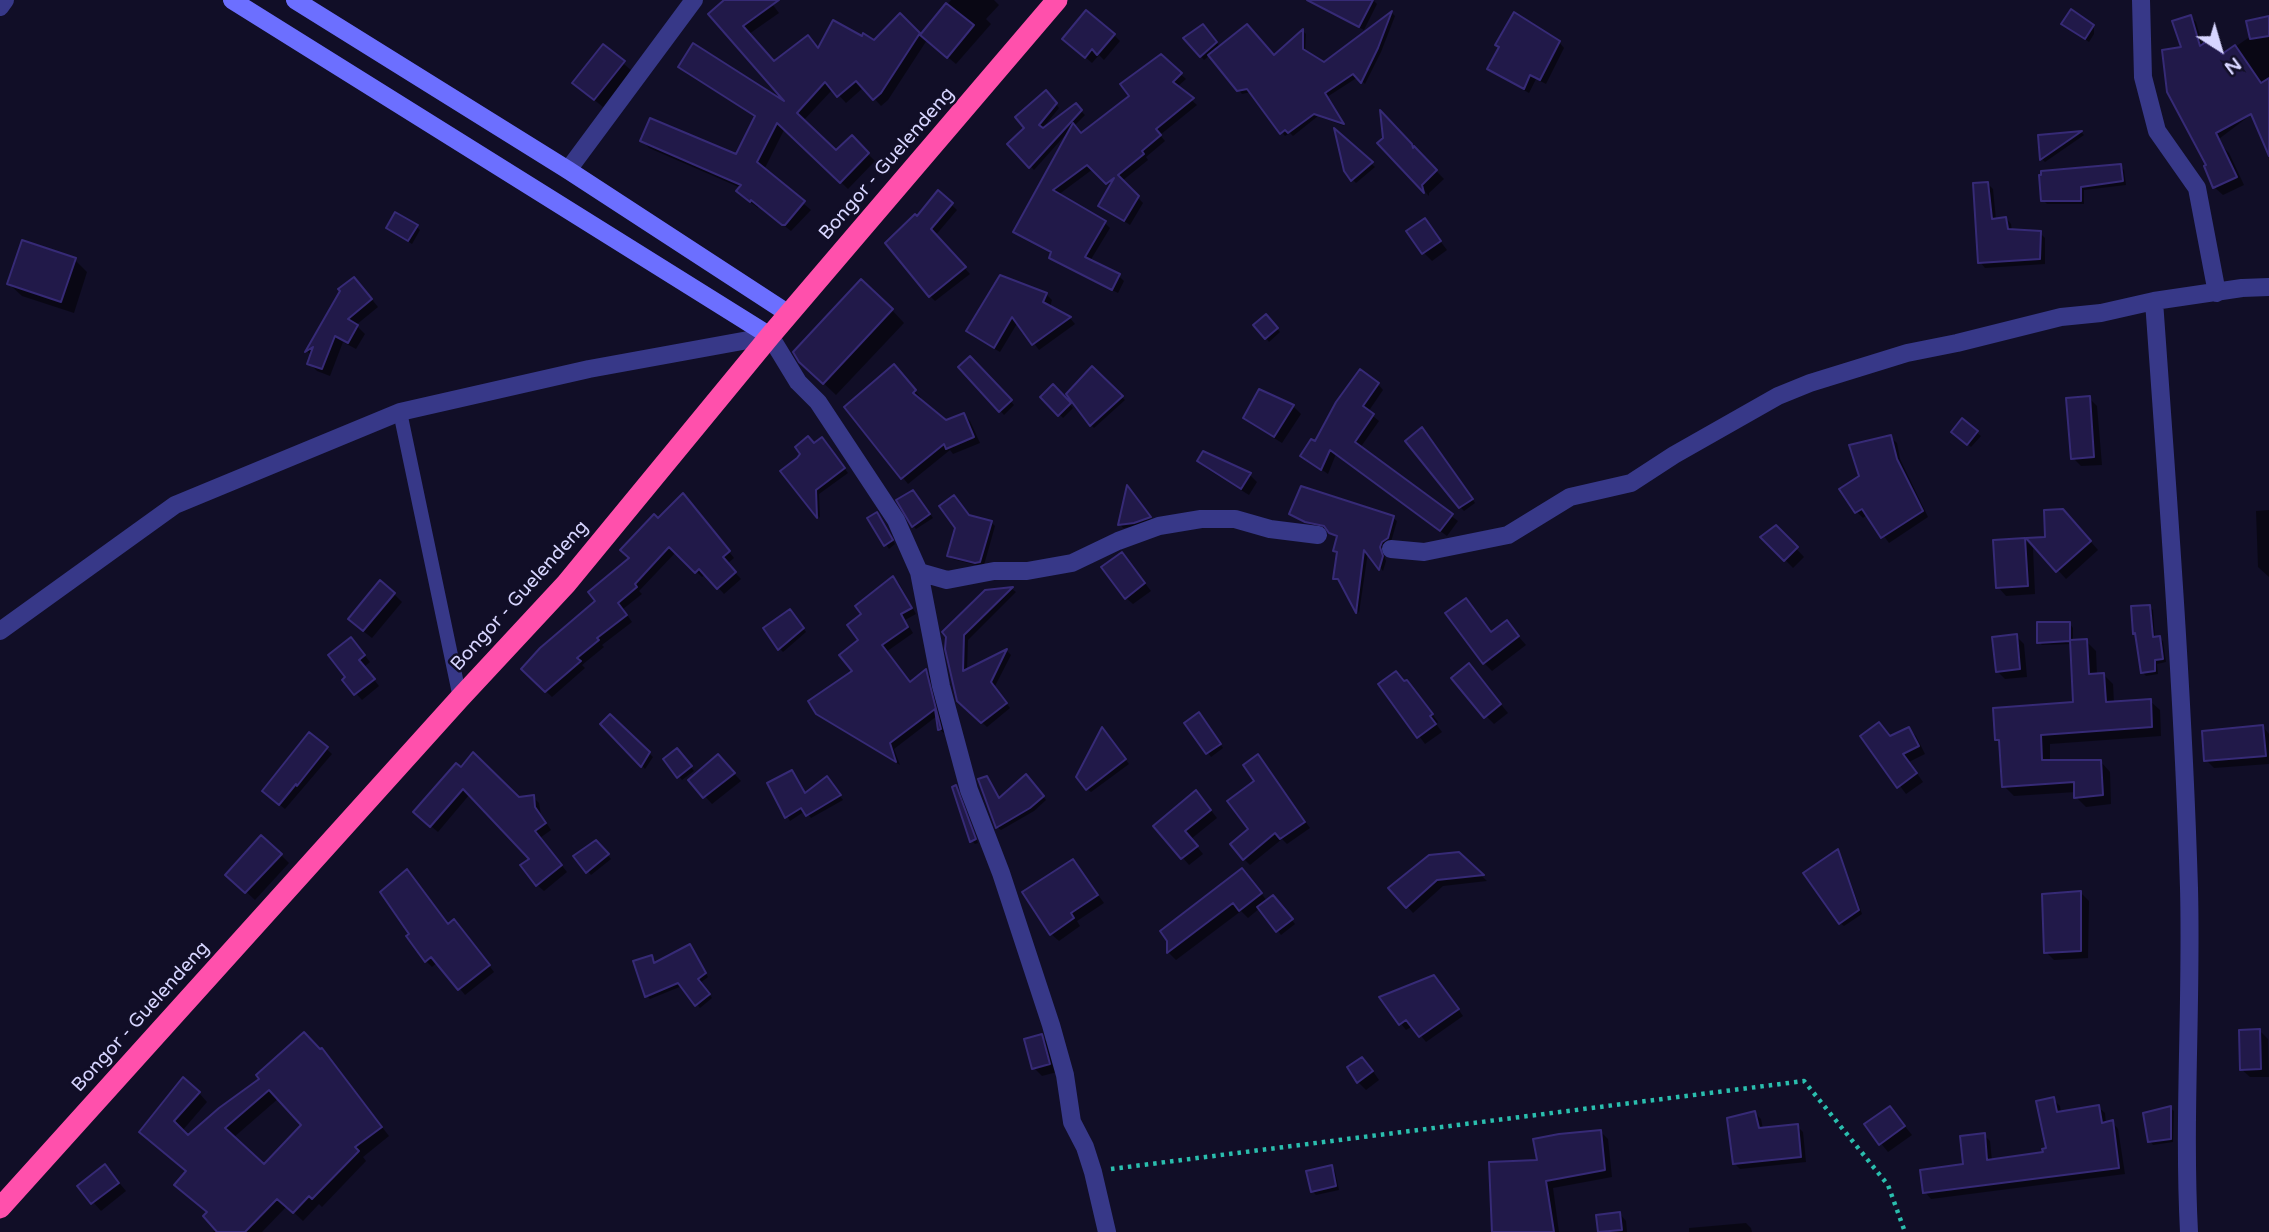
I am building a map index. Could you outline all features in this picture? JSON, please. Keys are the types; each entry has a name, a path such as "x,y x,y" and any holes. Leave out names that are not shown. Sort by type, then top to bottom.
{"highway":[{"name":"Bongor - Guelendeng","path":"0,1208 566,584 770,336 1057,0"}],"main road":[{"path":"232,0 770,336"},
{"path":"295,0 568,170 789,314"}],"street":[{"path":"0,7 5,0"},
{"path":"568,170 694,0"},
{"path":"2141,0 2143,77 2157,131 2197,188 2217,293"},
{"path":"1391,549 1424,552 1508,535 1570,497 1630,483 1778,396 1810,383 1907,353 2061,317 2101,313 2154,301 2242,288 2269,287"},
{"path":"2154,301 2185,774 2189,913 2186,1103 2189,1232"},
{"path":"0,631 175,505 400,412 589,369 770,336 798,382 818,402 896,520 919,572 941,686 969,790 1001,873 1051,1025 1065,1075 1072,1122 1085,1147 1093,1171 1107,1232"},
{"path":"919,572 947,580 994,571 1027,570 1072,563 1118,541 1159,526 1201,519 1235,519 1270,529 1318,535"}],"lane":[{"path":"400,412 460,698"}],"path":[{"path":"1093,1171 1804,1082 1888,1185 1905,1232"}],"building":[{"path":"724,0 779,0 743,26 774,61 808,35 818,48 833,20 874,40 900,13 920,33 881,93 873,100 856,81 837,97 825,82 797,113 836,150 852,135 869,153 840,183 777,123 757,162 805,201 785,225 736,191 741,185 640,141 650,118 736,154 755,116 678,67 693,43 784,101 708,14"},
{"path":"1307,0 1373,0 1359,27"},
{"path":"946,3 974,25 947,58 920,35"},
{"path":"2071,9 2094,25 2085,39 2061,24"},
{"path":"1086,10 1115,34 1097,55 1092,49 1085,58 1062,39"},
{"path":"1392,11 1361,83 1353,74 1325,93 1344,124 1314,114 1288,133 1285,130 1280,134 1247,89 1237,91 1208,55 1247,24 1274,55 1303,29 1303,49 1324,62"},
{"path":"1514,12 1560,41 1540,80 1530,75 1524,89 1487,69 1499,47 1495,45"},
{"path":"2191,15 2200,46 2210,39 2222,54 2235,45 2261,83 2269,78 2269,156 2251,114 2216,133 2237,177 2213,188 2204,166 2206,165 2167,92 2162,50 2181,47 2172,21"},
{"path":"2269,16 2269,36 2250,39 2246,21"},
{"path":"1203,24 1217,42 1200,57 1183,38"},
{"path":"603,44 625,61 594,100 572,83"},
{"path":"1161,54 1182,73 1173,82 1194,98 1156,129 1161,135 1142,151 1144,154 1118,175 1139,196 1124,221 1098,206 1114,178 1106,184 1087,165 1053,190 1106,221 1085,257 1120,274 1112,290 1049,258 1051,252 1013,232 1073,123 1081,133 1129,96 1120,84"},
{"path":"1046,90 1057,103 1039,125 1043,128 1076,103 1082,110 1029,168 1007,144 1024,128 1015,117"},
{"path":"1380,110 1413,148 1414,146 1437,170 1422,185 1424,193 1377,143 1383,138"},
{"path":"1334,128 1373,162 1351,181 1344,171"},
{"path":"2082,131 2040,160 2038,135"},
{"path":"2121,164 2123,181 2081,187 2081,201 2041,201 2041,171"},
{"path":"1988,182 1992,219 2006,217 2008,229 2041,231 2040,259 1978,263 1973,183"},
{"path":"938,190 953,203 931,229 966,267 929,297 885,243 915,214 917,216"},
{"path":"395,212 418,225 408,241 386,228"},
{"path":"1425,218 1441,241 1422,254 1406,231"},
{"path":"22,240 76,258 61,302 7,284"},
{"path":"1000,275 1047,293 1043,302 1071,317 1032,345 1012,317 994,348 966,331"},
{"path":"354,277 372,299 348,319 358,325 348,343 335,336 322,369 307,364 313,347 305,352 340,291 338,289"},
{"path":"861,279 893,309 823,384 799,362 793,352"},
{"path":"1266,314 1278,328 1265,339 1253,325"},
{"path":"970,356 1012,400 999,412 958,367"},
{"path":"894,364 916,390 913,393 946,420 964,413 974,437 946,449 944,444 901,479 844,407"},
{"path":"1092,366 1123,396 1090,426 1066,394"},
{"path":"1360,369 1379,383 1363,406 1374,414 1355,442 1453,514 1440,531 1330,450 1321,470 1300,456 1311,439 1315,441 1336,402"},
{"path":"1053,384 1071,403 1058,416 1040,397"},
{"path":"1259,389 1294,405 1274,437 1243,418"},
{"path":"2090,396 2094,457 2071,459 2066,398"},
{"path":"1962,418 1978,431 1967,445 1951,432"},
{"path":"1422,427 1473,499 1459,508 1405,441"},
{"path":"1891,435 1897,459 1923,511 1881,538 1862,509 1855,513 1839,489 1859,476 1849,445"},
{"path":"808,436 814,443 822,437 845,468 816,490 817,518 780,471 797,458 800,454 795,447"},
{"path":"1203,451 1251,473 1241,489 1197,461"},
{"path":"1127,485 1151,517 1118,525"},
{"path":"1301,486 1394,516 1388,538 1380,547 1383,556 1379,570 1364,550 1356,613 1338,579 1333,579 1337,552 1333,551 1337,536 1329,533 1324,526 1305,522 1289,514"},
{"path":"913,490 930,514 912,527 896,500"},
{"path":"683,493 730,551 723,557 736,572 717,589 699,569 695,573 669,547 635,584 637,587 618,603 627,615 597,638 599,640 577,658 581,661 545,692 521,669 540,648 595,601 588,592 629,558 620,550 654,514 658,518"},
{"path":"954,495 969,515 992,521 980,562 947,556 955,528 939,506"},
{"path":"2063,509 2091,541 2056,572 2026,538 2045,537 2044,510"},
{"path":"877,512 893,540 884,546 867,518"},
{"path":"1776,525 1798,547 1784,561 1760,537"},
{"path":"2025,538 2028,586 1996,588 1993,540"},
{"path":"1122,552 1145,583 1125,599 1101,567"},
{"path":"893,576 912,608 901,614 908,627 882,645 910,682 926,669 941,729 938,730 935,709 890,743 896,762 816,714 808,701 852,671 839,655 858,640 847,625 861,614 855,606"},
{"path":"380,580 395,593 363,631 348,619"},
{"path":"1013,587 964,635 963,671 1007,649 991,682 1007,703 981,723 957,701 945,649 946,637 942,632 985,590"},
{"path":"1466,598 1491,632 1507,620 1519,636 1483,664 1445,613"},
{"path":"2150,605 2153,637 2160,636 2163,659 2155,660 2155,671 2141,673 2135,633 2133,634 2131,606"},
{"path":"790,609 804,628 778,650 763,628"},
{"path":"2037,622 2070,622 2070,641 2037,643"},
{"path":"2017,634 2020,669 1996,672 1992,637"},
{"path":"351,637 365,655 359,660 375,679 354,695 342,680 345,677 328,655"},
{"path":"2087,639 2089,674 2104,673 2106,702 2151,699 2152,727 2041,735 2042,760 2101,760 2103,795 2074,798 2074,782 2002,787 1999,740 1995,740 1993,708 2073,702 2070,640"},
{"path":"1469,663 1501,704 1484,718 1451,678"},
{"path":"1396,671 1404,681 1407,680 1433,714 1430,716 1436,724 1417,738 1378,684"},
{"path":"1199,712 1221,744 1206,754 1184,723"},
{"path":"610,714 650,752 641,767 600,724"},
{"path":"1879,722 1890,736 1909,727 1919,746 1903,754 1917,773 1897,788 1860,736"},
{"path":"2263,725 2266,756 2204,761 2202,731"},
{"path":"1102,727 1126,759 1086,790 1076,777"},
{"path":"309,732 328,747 279,805 262,791"},
{"path":"677,748 692,766 677,778 663,759"},
{"path":"473,752 519,797 534,795 535,807 546,823 535,831 562,865 536,886 520,865 529,859 463,789 430,827 413,812 456,763 461,767"},
{"path":"718,754 735,773 703,798 688,780"},
{"path":"1258,754 1305,822 1280,839 1275,833 1243,860 1230,844 1248,829 1227,801 1254,781 1243,765"},
{"path":"792,770 805,793 827,776 841,795 806,816 801,808 785,818 767,783"},
{"path":"1026,774 1044,796 1030,808 996,828 978,779 987,776 999,798"},
{"path":"956,785 976,839 970,842 952,787"},
{"path":"1196,790 1211,810 1185,831 1198,846 1181,859 1153,826"},
{"path":"261,835 282,854 245,893 225,875"},
{"path":"596,840 609,854 586,873 573,856"},
{"path":"1838,849 1859,910 1839,924 1803,873"},
{"path":"1459,852 1484,875 1437,880 1406,908 1388,888 1429,855"},
{"path":"1073,859 1098,895 1071,913 1074,918 1050,935 1022,892"},
{"path":"1242,868 1262,893 1239,911 1233,903 1167,953 1167,941 1160,931"},
{"path":"407,869 448,924 454,919 490,965 458,990 431,957 425,962 380,892"},
{"path":"2081,891 2081,951 2044,953 2042,894"},
{"path":"1273,895 1293,919 1276,932 1257,907"},
{"path":"690,944 706,973 698,979 710,994 695,1006 678,983 645,997 633,961 652,955 654,963"},
{"path":"1434,975 1459,1009 1419,1037 1406,1020 1399,1025 1379,997"},
{"path":"2260,1029 2261,1069 2240,1070 2239,1030"},
{"path":"304,1032 322,1048 382,1127 355,1147 359,1151 312,1199 309,1196 293,1213 277,1199 245,1232 217,1232 203,1216 207,1212 174,1185 186,1171 139,1132 183,1077 200,1092 174,1121 188,1135 259,1079 256,1075","holes":["269,1090 301,1125 264,1164 225,1128"]},
{"path":"1042,1034 1050,1064 1032,1069 1024,1039"},
{"path":"1362,1057 1373,1071 1357,1083 1347,1067"},
{"path":"2054,1097 2057,1112 2099,1105 2102,1123 2113,1120 2119,1168 1923,1193 1920,1170 1963,1164 1960,1136 1985,1133 1987,1160 2043,1152 2042,1149 2046,1148 2036,1101"},
{"path":"1890,1106 1905,1126 1879,1145 1864,1124"},
{"path":"2171,1106 2171,1139 2148,1142 2143,1113"},
{"path":"1755,1111 1759,1128 1798,1124 1801,1157 1733,1164 1727,1118"},
{"path":"1601,1130 1605,1170 1546,1181 1554,1232 1492,1232 1489,1162 1537,1160 1533,1139"},
{"path":"105,1164 119,1183 91,1204 77,1186"},
{"path":"1332,1165 1336,1186 1311,1192 1306,1171"},
{"path":"1620,1212 1622,1230 1598,1232 1596,1215"}]}
